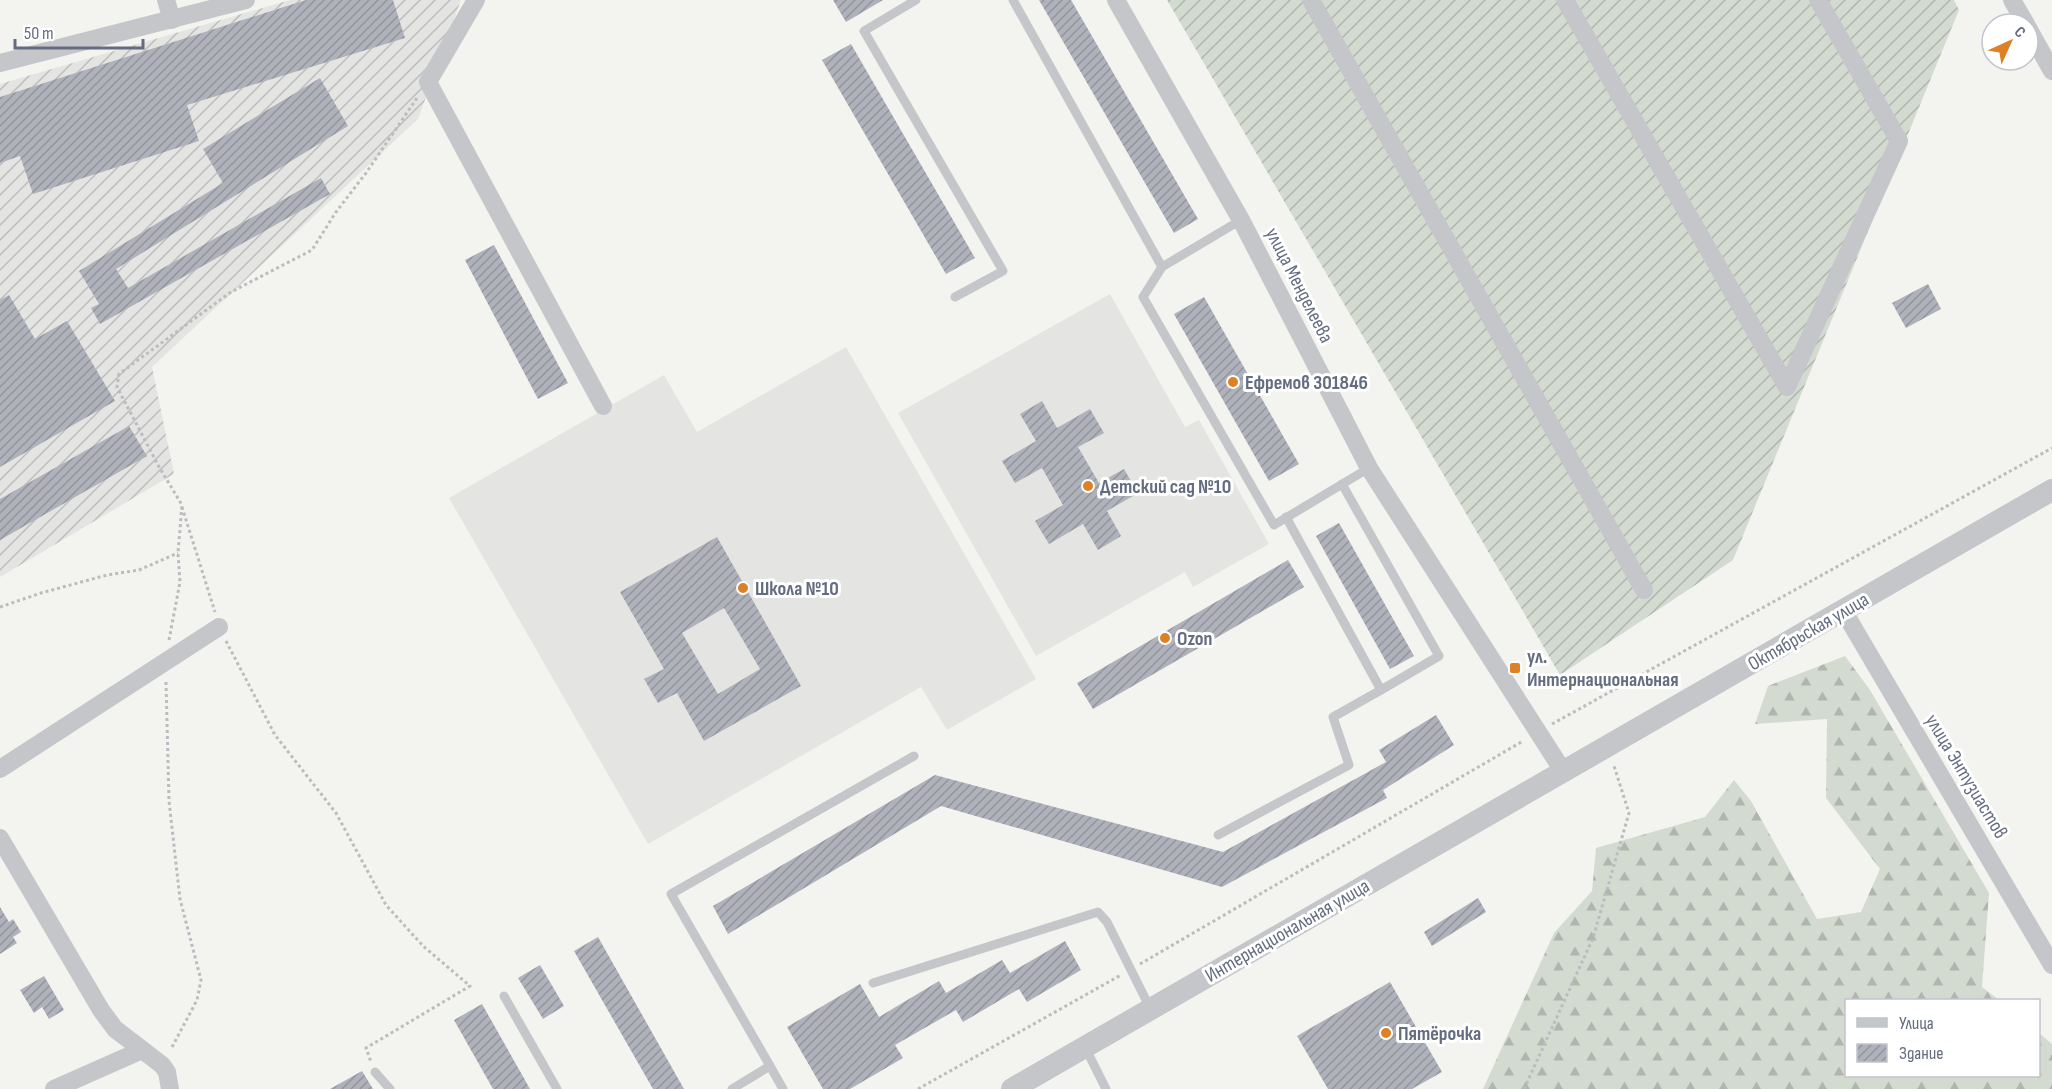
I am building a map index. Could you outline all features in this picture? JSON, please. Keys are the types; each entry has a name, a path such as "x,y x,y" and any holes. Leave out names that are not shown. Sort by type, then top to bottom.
{"street":[{"path":"166,0 172,20"},
{"path":"0,63 246,0"},
{"path":"476,0 428,82 603,406"},
{"name":"улица Менделеева","path":"1116,0 1240,220 1369,468 1563,771"},
{"path":"1311,0 1644,590"},
{"path":"1565,0 1787,387 1899,141 1818,0"},
{"path":"2040,50 2052,71"},
{"name":"Октябрьская улица","path":"1563,771 2052,490"},
{"name":"улица Энтузиастов","path":"1843,610 2052,964"},
{"path":"0,769 219,627"},
{"name":"Интернациональная улица","path":"1012,1089 1563,771"},
{"path":"0,838 100,1010 115,1029 162,1065 167,1072 170,1089"},
{"path":"54,1089 142,1050"}],"lane":[{"path":"916,0 864,31 1003,271 955,297"},
{"path":"1012,0 1162,267"},
{"path":"1240,220 1162,267 1143,297 1274,525 1369,468"},
{"path":"1218,835 1349,765 1333,717 1439,656 1342,484"},
{"path":"1286,517 1381,690"},
{"path":"783,1089 671,894 914,756"},
{"path":"873,982 1098,912 1107,922 1151,1009"},
{"path":"504,996 556,1089"},
{"path":"1086,1047 1106,1089"},
{"path":"732,1089 770,1066"},
{"path":"375,1071 390,1089"}],"path":[{"path":"375,1071 366,1048 470,986 423,946 386,905 336,813 275,735 219,627 182,505 117,387 119,374 231,291 312,250 336,212 366,173 428,82"},
{"path":"918,1089 1131,969 1538,732 2052,448"},
{"path":"162,1065 197,1000 201,980 180,899 169,801 165,662 180,582 178,553 182,505"},
{"path":"0,607 107,575 139,570 178,553"},
{"path":"1524,1089 1593,938 1629,813 1607,747"}],"shaded area":[{"path":"290,0 461,0 418,119 152,367 174,474 0,577 0,84"},
{"name":"Детский сад №10","path":"1110,294 1185,427 1199,420 1269,544 1193,587 1185,572 1036,656 898,413"},
{"name":"Школа №10","path":"846,347 1036,679 947,730 921,687 648,844 449,498 664,375 697,432"}],"green space":[{"path":"1167,0 1954,0 1959,10 1733,560 1560,675"},
{"path":"1845,656 1870,690 1989,893 1982,987 1998,999 1845,999 1845,1077 2040,1077 2040,1034 2052,1044 2052,1089 1483,1089 1554,933 1592,891 1596,848 1705,817 1734,780 1751,801 1817,919 1861,912 1880,869 1826,798 1827,719 1755,724 1768,686"}],"building":[{"path":"306,0 393,0 405,38 187,105 199,141 33,194 20,156 0,163 0,97"},
{"path":"833,0 883,0 846,22"},
{"path":"1039,0 1071,0 1198,219 1174,233"},
{"path":"851,44 975,258 946,274 822,60"},
{"path":"320,78 348,126 116,269 128,288 321,178 330,194 100,324 91,308 99,304 79,271 223,183 203,149"},
{"path":"494,245 568,383 538,399 465,260"},
{"path":"1928,284 1941,309 1906,328 1892,303"},
{"path":"9,295 35,339 67,321 115,401 0,467 0,300"},
{"path":"1204,297 1299,464 1269,481 1174,314"},
{"path":"1042,401 1057,428 1090,409 1104,433 1078,447 1099,483 1124,469 1138,493 1107,511 1121,536 1098,550 1083,524 1049,544 1035,521 1063,505 1042,468 1015,483 1002,461 1036,441 1020,414"},
{"path":"129,426 147,456 0,540 0,499"},
{"path":"1339,523 1414,656 1390,669 1316,536"},
{"path":"717,537 801,686 704,741 677,693 658,703 644,679 664,669 620,592","holes":["724,608 760,669 718,694 682,633"]},
{"path":"1288,560 1304,587 1093,709 1077,683"},
{"path":"1436,715 1454,745 1383,790 1387,798 1222,887 941,806 728,934 713,906 935,775 1223,852 1386,762 1379,750"},
{"path":"1478,898 1486,912 1432,946 1424,932"},
{"path":"0,907 9,922 13,919 21,932 13,937 17,943 0,954"},
{"path":"598,937 684,1089 653,1089 574,951"},
{"path":"1065,941 1081,970 1027,1002 1019,989 963,1022 956,1010 895,1045 903,1058 850,1089 823,1089 787,1027 860,984 879,1017 939,981 946,993 1002,960 1010,973"},
{"path":"540,965 564,1006 543,1019 518,978"},
{"path":"44,976 64,1010 49,1019 42,1007 34,1013 20,990"},
{"path":"1390,982 1442,1072 1412,1089 1328,1089 1297,1036"},
{"path":"482,1004 530,1089 493,1089 454,1020"},
{"path":"362,1071 373,1089 330,1089"}],"place":[{"name":"Ефремов 301846","path":"1233,382"},
{"name":"Детский сад №10","path":"1088,486"},
{"name":"Школа №10","path":"743,588"},
{"name":"Ozon","path":"1165,638"},
{"name":"ул. Интернациональная","path":"1515,668"},
{"name":"Пятёрочка","path":"1386,1033"}]}
